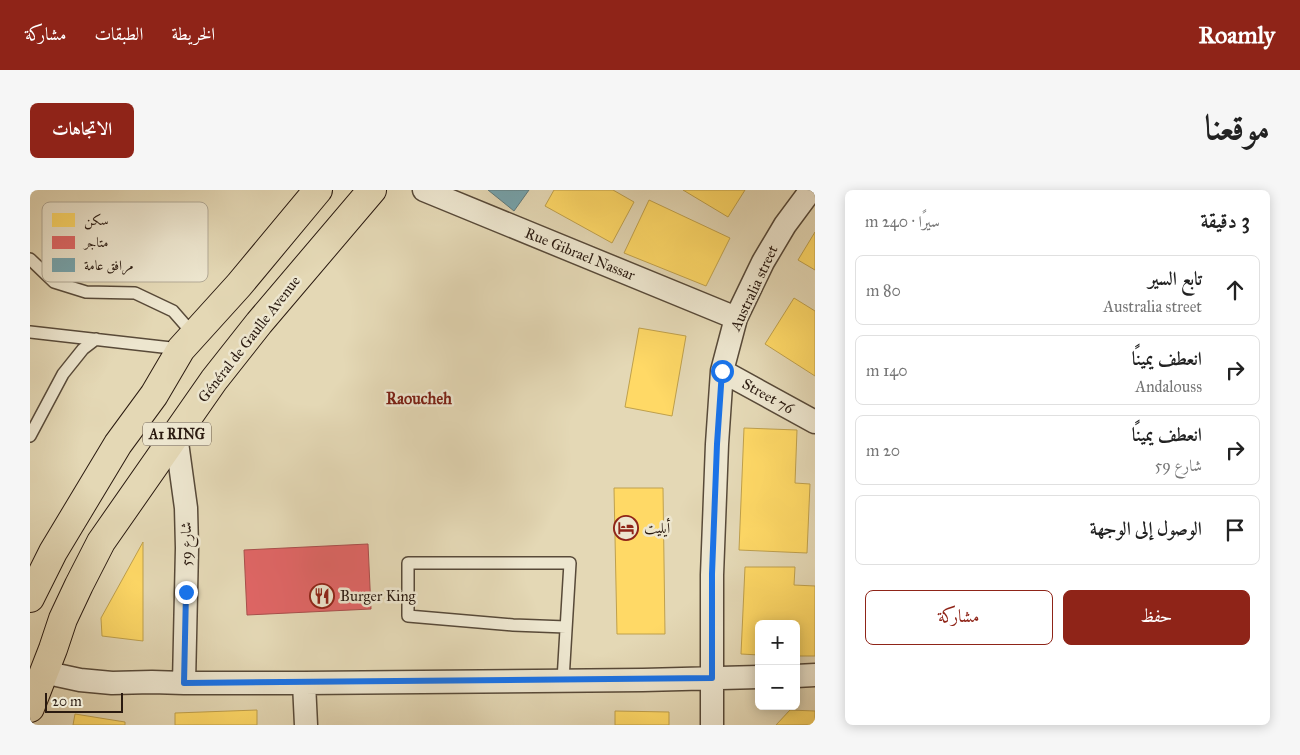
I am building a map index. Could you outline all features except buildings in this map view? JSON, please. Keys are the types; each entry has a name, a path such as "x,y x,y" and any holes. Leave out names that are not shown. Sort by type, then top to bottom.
{"highway":[{"name":"A1 RING","path":"30,598 53,552 118,444 188,342 239,286 318,190"},
{"name":"Général de Gaulle Avenue","path":"30,708 63,619 101,542 214,380 259,323 372,190"}],"street":[{"name":"Rue Gibrael Nassar","path":"424,190 736,318"},
{"name":"Australia street","path":"712,725 712,574 722,371 736,318 763,262 785,226 811,190"},
{"name":"Street 76","path":"722,371 815,422"},
{"name":"شارع 59","path":"176,435 186,508 184,683"},
{"path":"43,672 80,680 112,683 755,677"},
{"path":"800,676 815,675"},
{"path":"304,682 306,725"}],"lane":[{"path":"30,259 42,270"},
{"path":"30,332 96,340 188,342 173,311 135,293 86,292 54,282"},
{"path":"30,436 63,374 83,350 96,340"},
{"path":"563,680 570,564 408,563 408,616 514,625 566,627"}],"place":[{"name":"أيليت","path":"626,528"},
{"name":"Burger King","path":"322,596"}],"district":[{"name":"Raoucheh","path":"419,398"}],"route":[{"path":"186,592 184,683 712,678 712,574 722,371"}]}
